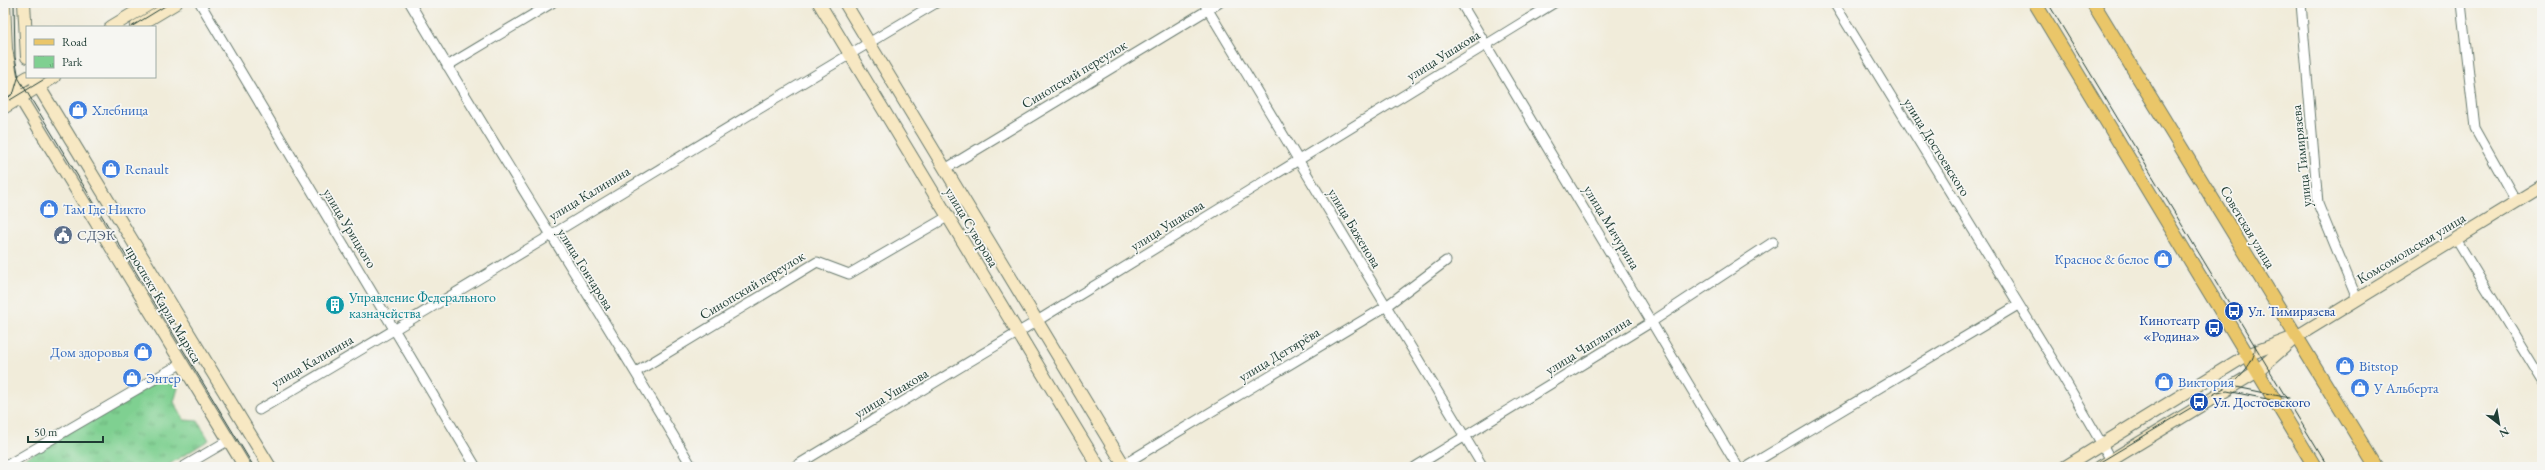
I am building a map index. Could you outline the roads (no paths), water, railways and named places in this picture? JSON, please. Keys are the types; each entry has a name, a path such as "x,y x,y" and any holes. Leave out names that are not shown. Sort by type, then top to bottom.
{"main road":[{"name":"проспект Карла Маркса","path":"4,3 8,89 19,98 245,467"},
{"path":"24,3 26,39"},
{"path":"113,26 151,3"},
{"path":"138,26 176,3"},
{"name":"улица Суворова","path":"819,3 947,217 1100,467"},
{"name":"улица Суворова","path":"845,3 1124,466"},
{"path":"2035,3 2209,288 2256,372 2315,467"},
{"name":"Советская улица","path":"2093,3 2376,467"},
{"path":"8,89 26,78"},
{"path":"3,108 19,98 36,82 50,78"},
{"name":"проспект Карла Маркса","path":"36,82 270,467"},
{"name":"Комсомольская улица","path":"2100,467 2113,464 2256,372 2296,337 2542,186"},
{"name":"Комсомольская улица","path":"2065,467 2246,355 2296,337"},
{"path":"229,440 247,429"}],"street":[{"name":"улица Урицкого","path":"200,3 476,467"},
{"name":"улица Гончарова","path":"410,3 548,235 636,372 692,467"},
{"path":"447,66 552,3"},
{"name":"улица Калинина","path":"259,410 395,330 548,235 868,42 936,3"},
{"name":"Синопский переулок","path":"945,169 1206,6 1219,3"},
{"name":"улица Мичурина","path":"1461,3 1653,321 1738,467"},
{"name":"улица Ушакова","path":"794,467 1037,322 1554,3"},
{"name":"улица Достоевского","path":"1834,3 2103,444 2113,464"},
{"name":"улица Тимирязева","path":"2301,3 2318,204 2357,299"},
{"path":"2461,3 2475,128 2516,201"},
{"name":"улица Баженова","path":"1206,6 1299,160 1385,307 1483,467"},
{"name":"Синопский переулок","path":"636,372 817,262 849,274 947,217"},
{"path":"2456,239 2542,380"},
{"name":"улица Чаплыгина","path":"1415,467 1653,321 1773,242"},
{"name":"улица Дегтярёва","path":"1124,466 1385,307 1446,261"},
{"path":"1747,467 2018,305"},
{"path":"4,467 182,363"},
{"path":"184,467 229,440"}],"tram line":[{"path":"14,3 15,57 19,79 254,467"},
{"path":"133,26 170,3"},
{"path":"2048,3 2328,467"},
{"path":"3,103 14,92 19,75"},
{"path":"10,100 46,78"},
{"path":"2092,467 2234,382 2246,369 2252,359 2255,343"},
{"path":"2227,385 2289,398"},
{"path":"2218,393 2227,391 2282,402 2285,405"}],"place":[{"name":"Хлебница","path":"78,110"},
{"name":"Renault","path":"111,169"},
{"name":"Там Где Никто","path":"49,209"},
{"name":"СДЭК","path":"63,235"},
{"name":"Красное & белое","path":"2163,259"},
{"name":"Управление Федерального казначейства","path":"335,305"},
{"name":"Ул. Тимирязева","path":"2234,311"},
{"name":"Кинотеатр «Родина»","path":"2214,328"},
{"name":"Дом здоровья","path":"143,352"},
{"name":"Bitstop","path":"2345,366"},
{"name":"Энтер","path":"132,378"},
{"name":"Виктория","path":"2164,382"},
{"name":"У Альберта","path":"2360,388"},
{"name":"Ул. Достоевского","path":"2199,402"}]}
